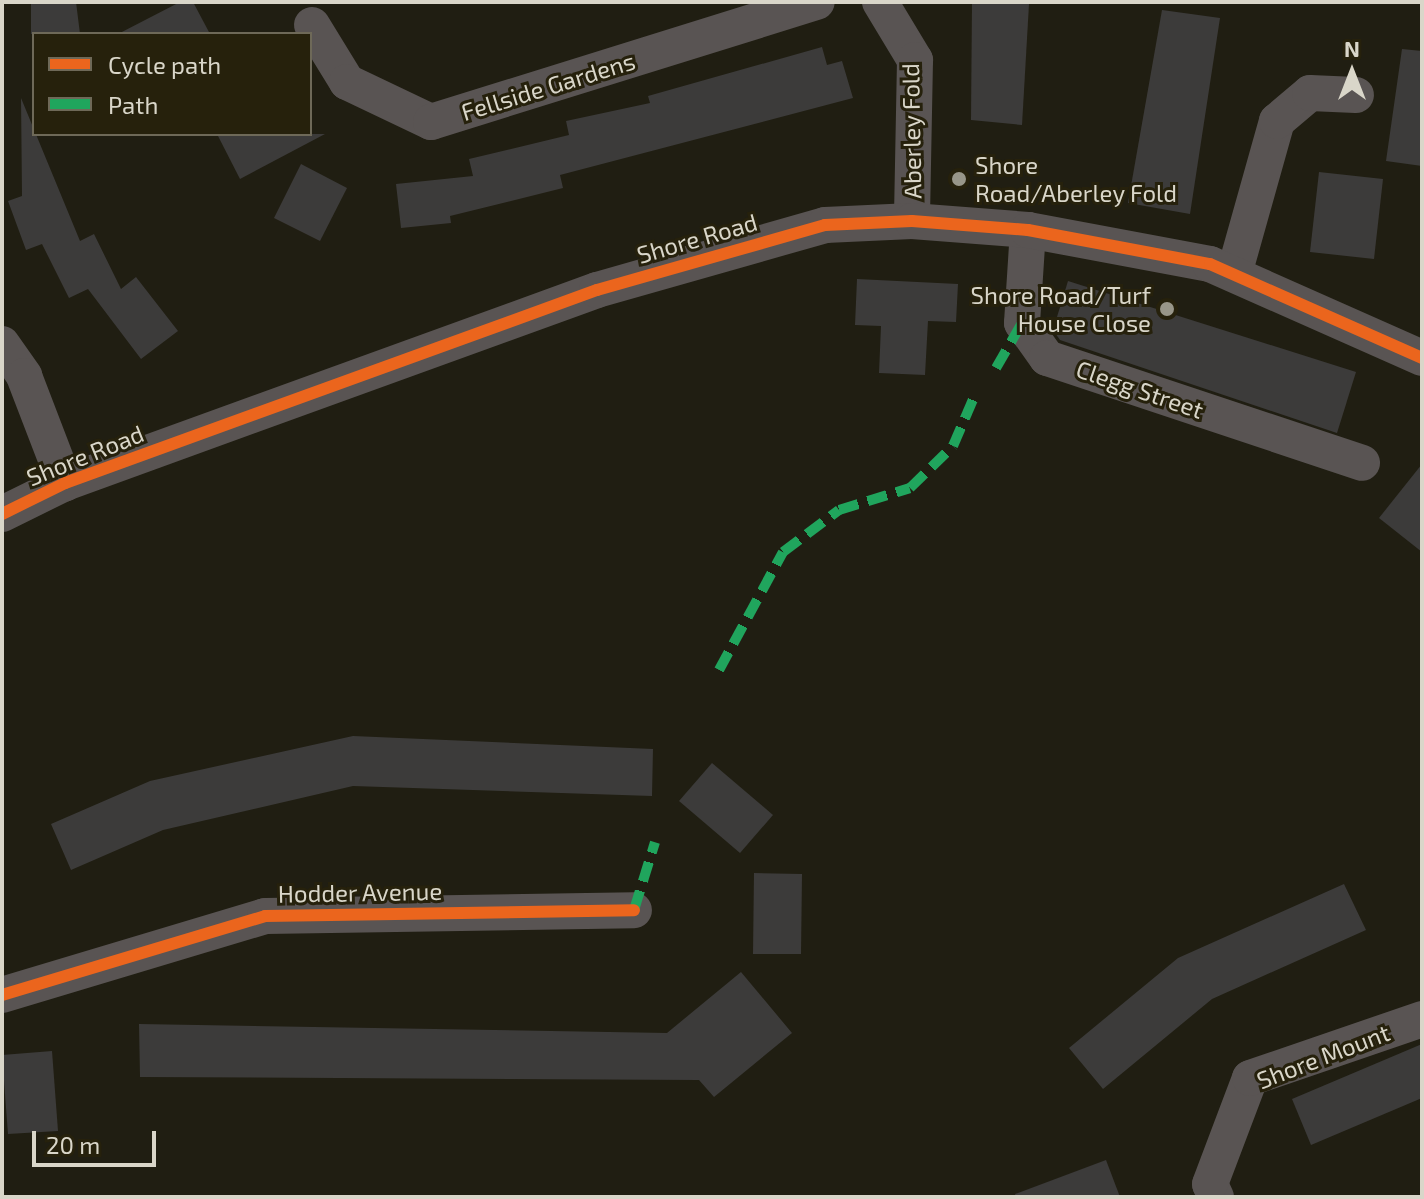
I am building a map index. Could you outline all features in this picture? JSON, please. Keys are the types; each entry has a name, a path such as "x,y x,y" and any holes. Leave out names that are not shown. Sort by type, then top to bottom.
{"street":[{"name":"Fellside Gardens","path":"312,25 347,82 431,122 817,2"},
{"name":"Aberley Fold","path":"880,2 915,60 912,221"},
{"path":"1234,274 1277,121 1310,93 1356,95"},
{"name":"Shore Road","path":"2,514 65,483 597,290 825,225 912,221 1028,230 1234,274 1422,358"},
{"name":"Clegg Street","path":"1028,230 1022,323 1047,358 1362,463"},
{"path":"2,344 24,376 65,483"},
{"name":"Hodder Avenue","path":"2,995 265,916 634,910"},
{"name":"Shore Mount","path":"1216,1197 1210,1184 1250,1078 1422,1019"}],"building":[{"path":"31,2 76,2 80,32 31,34"},
{"path":"180,2 193,2 209,32 122,32"},
{"path":"972,2 1029,4 1022,125 971,120"},
{"path":"1162,10 1220,18 1190,214 1128,203"},
{"path":"822,47 827,65 842,61 853,98 560,175 563,188 450,216 451,223 401,228 396,184 473,176 469,159 569,135 566,121 650,103 648,96"},
{"path":"1402,49 1422,51 1422,166 1386,161"},
{"path":"21,98 32,125 32,136 37,136 80,241 94,234 121,289 136,277 178,331 141,359 88,289 69,298 42,244 26,250 8,201 22,196"},
{"path":"325,134 240,179 218,136"},
{"path":"301,164 347,188 320,241 274,218"},
{"path":"1319,172 1383,179 1374,259 1310,252"},
{"path":"857,279 958,284 956,322 928,321 925,375 879,373 881,326 855,325"},
{"path":"1068,281 1356,372 1337,433 1060,340 1053,330"},
{"path":"1422,464 1422,552 1379,518"},
{"path":"353,736 653,749 652,796 353,786 163,830 71,870 51,824 150,781"},
{"path":"712,763 773,815 740,853 679,801"},
{"path":"754,873 802,874 801,954 753,954"},
{"path":"1344,884 1366,930 1212,999 1103,1089 1069,1048 1178,958"},
{"path":"741,972 792,1033 714,1097 699,1080 140,1077 139,1024 667,1033"},
{"path":"1422,1044 1422,1098 1311,1145 1292,1099"},
{"path":"52,1051 58,1131 8,1134 2,1055"},
{"path":"1106,1160 1120,1197 1016,1197 1015,1194"}],"marked path":[{"path":"996,368 1022,323"},
{"path":"719,670 783,552 839,510 910,488 953,446 975,395"},
{"path":"634,910 655,842"}],"cycle path":[{"path":"2,514 65,483 597,290 825,225 912,221 1028,230 1210,264 1422,358"},
{"path":"2,995 265,916 634,910"}],"place":[{"name":"Shore Road/Aberley Fold","path":"959,179"},
{"name":"Shore Road/Turf House Close","path":"1167,309"}]}
